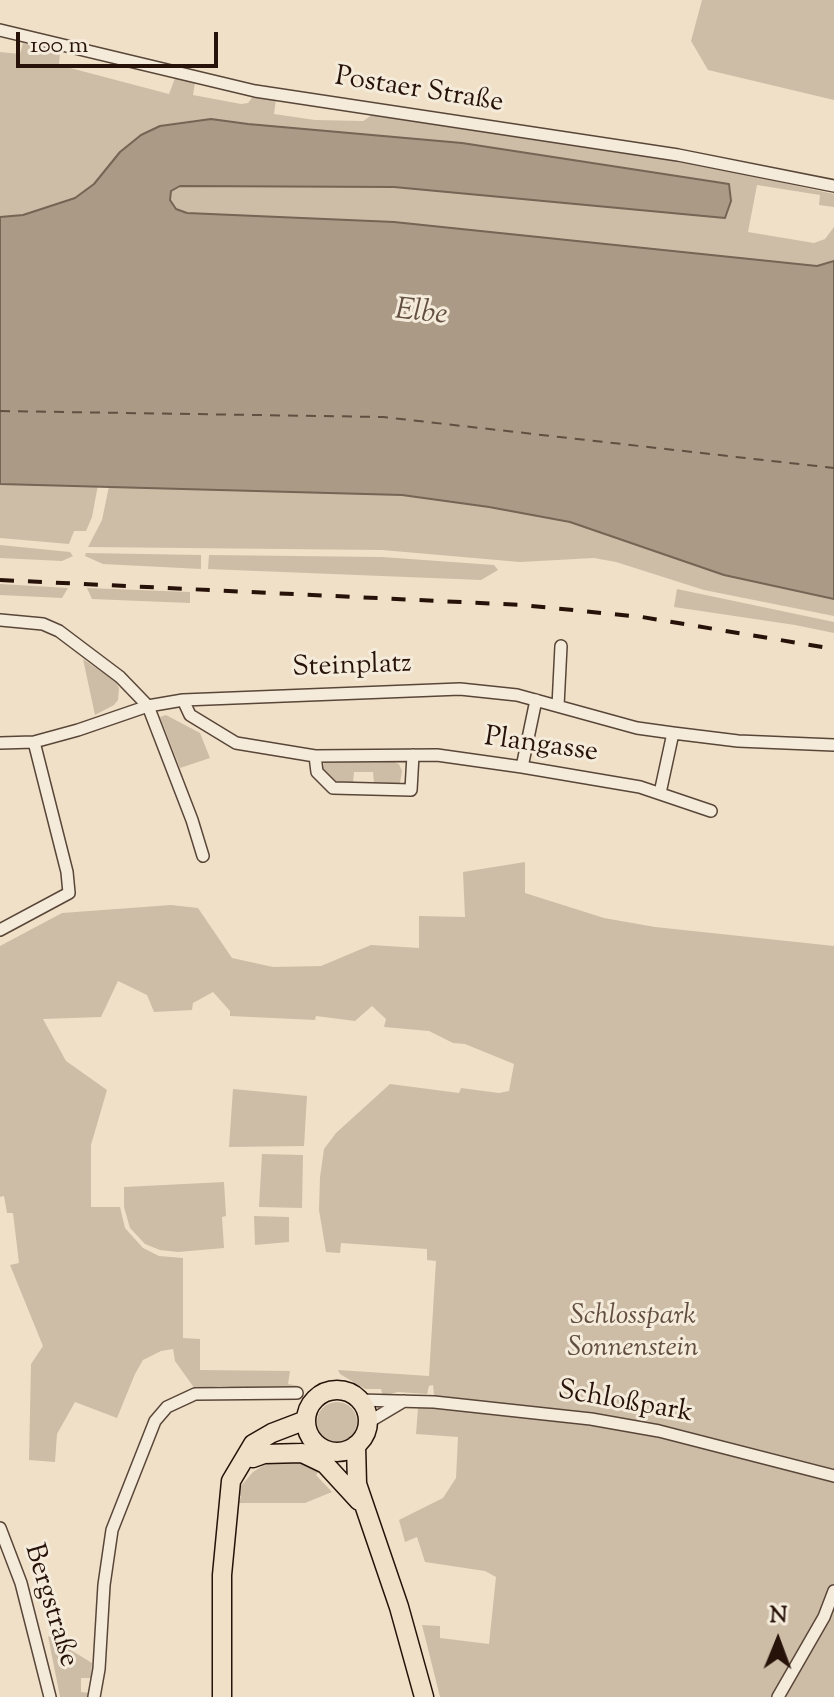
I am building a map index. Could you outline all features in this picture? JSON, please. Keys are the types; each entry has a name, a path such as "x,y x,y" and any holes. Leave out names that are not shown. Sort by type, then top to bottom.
{"main road":[{"path":"343,1391 359,1400 365,1411 367,1423 364,1435 347,1448 326,1450 308,1429 313,1402 326,1392 343,1391"},
{"path":"231,1481 253,1458 308,1429"},
{"path":"222,1697 222,1575 231,1481 253,1444 272,1433 308,1429"},
{"path":"347,1448 363,1505 399,1607 424,1697"},
{"path":"253,1458 264,1454 302,1453 325,1464 363,1505"}],"street":[{"name":"Postaer Straße","path":"0,30 255,91 678,155 834,186"},
{"path":"0,620 43,624 59,631 120,677 148,706 203,856"},
{"path":"558,706 561,646"},
{"name":"Steinplatz","path":"0,743 34,742 148,706 183,700 460,689 503,692 637,728 738,741 834,745"},
{"name":"Plangasse","path":"183,700 190,715 236,743 315,756 437,755 522,767 660,793 711,811"},
{"path":"522,767 536,700"},
{"path":"660,793 673,733"},
{"path":"0,930 69,893 34,742"},
{"path":"315,756 317,772 333,788 411,790 413,755"},
{"path":"94,1697 110,1539 155,1421 167,1407 195,1394 297,1393"},
{"name":"Schloßpark","path":"359,1400 454,1403 579,1418 659,1431 834,1476"},
{"path":"367,1423 404,1401"},
{"name":"Bergstraße","path":"0,1528 21,1583 50,1697"},
{"path":"778,1697 824,1617 834,1591"}],"green space":[{"path":"702,0 834,0 834,100 708,70 691,41"},
{"path":"23,43 40,47 40,51 47,53 49,49 60,52 59,65 169,94 175,78 195,83 193,95 241,104 248,103 254,95 276,99 274,114 315,120 363,121 372,115 467,128 691,163 834,194 834,207 819,205 820,195 757,185 748,232 814,243 825,239 834,227 834,261 818,266 394,222 187,213 176,209 170,200 171,191 180,186 729,184 462,143 211,119 160,126 120,152 94,184 75,198 23,215 0,217 0,52 20,54"},
{"path":"0,484 98,485 86,531 74,531 69,544 0,538"},
{"path":"109,486 402,495 489,507 570,522 724,575 834,599 834,616 704,590 594,558 520,562 382,550 88,547 102,520"},
{"path":"0,545 70,552 73,556 62,561 0,558"},
{"path":"86,553 201,555 201,569 103,564 85,556"},
{"path":"209,555 382,557 494,565 498,570 481,580 208,569"},
{"path":"0,584 68,588 62,598 0,595"},
{"path":"87,588 190,592 190,603 92,599"},
{"path":"677,589 834,622 834,633 674,607"},
{"path":"83,659 115,681 119,688 118,700 114,705 95,715"},
{"path":"166,715 200,733 210,758 180,768 160,717"},
{"path":"324,762 394,762 399,764 402,771 400,783 374,783 373,772 354,772 353,784 331,783 322,773"},
{"name":"Schlosspark Sonnenstein","path":"525,862 525,893 604,918 655,927 834,946 834,1697 440,1697 422,1625 440,1626 440,1638 489,1644 496,1577 485,1571 425,1562 417,1537 405,1542 399,1520 443,1498 456,1478 458,1437 416,1434 418,1408 441,1408 443,1399 434,1395 433,1385 429,1386 427,1394 398,1392 383,1396 381,1389 365,1389 338,1370 429,1376 436,1261 427,1260 427,1249 341,1243 340,1253 326,1252 319,1210 320,1177 324,1149 336,1133 390,1084 459,1093 461,1088 499,1093 509,1091 514,1064 465,1044 453,1043 429,1031 384,1027 386,1019 372,1006 355,1021 316,1016 315,1020 230,1016 230,1011 213,992 193,1003 192,1010 154,1012 147,995 118,981 101,1017 43,1019 66,1061 107,1090 91,1145 91,1207 120,1207 125,1228 143,1248 159,1256 183,1258 183,1338 200,1339 200,1370 290,1371 288,1384 299,1386 268,1390 220,1386 195,1389 175,1361 173,1349 161,1351 143,1360 117,1418 75,1402 57,1434 55,1462 29,1460 31,1364 43,1346 10,1265 19,1263 13,1213 7,1213 4,1196 0,1197 0,946 62,913 171,905 198,908 232,958 273,967 321,966 371,945 419,948 419,916 465,917 463,872"},
{"path":"233,1089 307,1096 304,1146 229,1147"},
{"path":"262,1154 303,1155 302,1208 259,1207"},
{"path":"224,1182 224,1248 178,1252 160,1250 145,1244 130,1228 124,1207 124,1187"},
{"path":"254,1216 289,1217 289,1242 255,1245"},
{"path":"337,1402 351,1408 357,1422 351,1436 337,1442 323,1436 317,1422 323,1408"},
{"path":"291,1459 321,1469 316,1475 332,1492 305,1503 239,1503 241,1496 237,1494 240,1487 253,1472 271,1461"},
{"path":"48,1636 92,1663 91,1678 81,1678 81,1692 89,1693 88,1697 60,1697"}],"water":[{"name":"Elbe","path":"211,119 462,143 729,184 731,201 725,218 394,187 180,186 171,191 170,200 176,209 187,213 394,222 817,266 834,261 834,599 724,575 570,522 402,495 0,484 0,217 23,215 75,198 94,184 120,152 141,135 160,126"}],"ferry route":[{"path":"0,411 383,417 834,468"}],"railway":[{"path":"0,580 522,605 642,617 834,649"}]}
